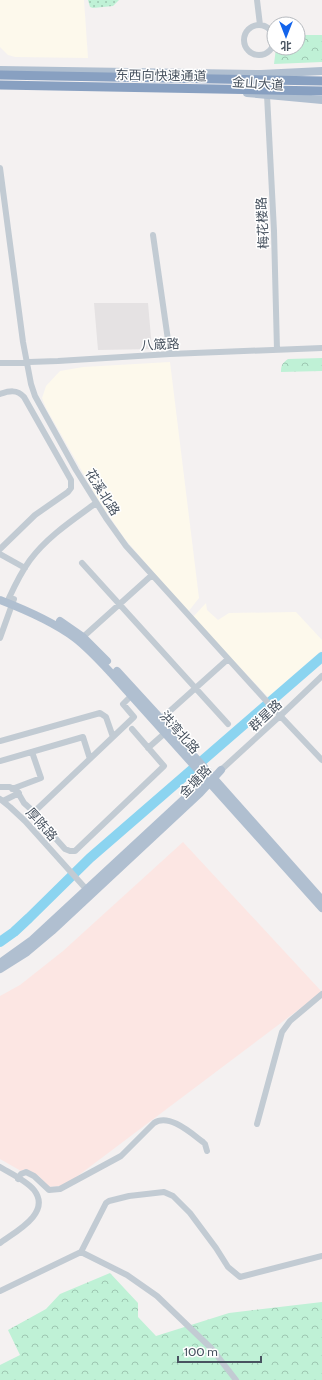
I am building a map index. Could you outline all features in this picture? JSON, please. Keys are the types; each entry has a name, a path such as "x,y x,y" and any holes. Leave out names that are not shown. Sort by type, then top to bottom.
{"highway":[{"name":"东西向快速通道","path":"0,75 322,81"},
{"name":"东西向快速通道","path":"0,85 322,91"}],"main road":[{"name":"金山大道","path":"0,70 261,74 322,71"},
{"name":"金山大道","path":"0,88 248,93 322,100"},
{"name":"洪湾北路","path":"0,594 75,638 101,662 165,733 197,764"},
{"name":"洪湾北路","path":"0,600 12,600 32,606 84,637 161,719 197,764 322,908"},
{"name":"金塘路","path":"0,969 27,952 47,936 221,770"},
{"name":"洪湾北路","path":"211,780 322,900"},
{"name":"金塘路","path":"0,962 32,940 196,788 211,780"}],"street":[{"path":"257,0 260,26"},
{"path":"260,26 265,27 270,32 274,42 268,53 256,55 245,47 244,38 249,29 260,26"},
{"name":"梅花楼路","path":"267,95 274,225 277,350"},
{"name":"花溪北路","path":"0,168 26,362 35,396 96,503 126,546 280,716 322,760"},
{"path":"153,236 170,354"},
{"name":"八箴路","path":"0,363 322,348"},
{"path":"0,394 12,391 22,395 71,480 70,490 32,518 0,550"},
{"path":"51,445 60,440"},
{"path":"55,452 64,448"},
{"path":"0,638 12,600 25,568 35,554 54,534 96,503"},
{"path":"0,554 25,568"},
{"path":"82,563 228,724"},
{"path":"84,637 152,575"},
{"path":"161,719 228,659"},
{"name":"群星路","path":"221,770 322,676"},
{"path":"12,788 19,793 24,803 34,812 134,717 123,704 131,696"},
{"path":"0,741 100,713 106,717 113,737"},
{"path":"40,821 65,849 73,851 77,850 164,766 132,729"},
{"path":"148,748 165,733"},
{"path":"0,761 83,737 90,759"},
{"path":"0,787 12,788 41,778 32,752"},
{"path":"1,800 19,793"},
{"name":"厚陈路","path":"1,800 25,821 87,890"},
{"path":"257,1124 282,1032 290,1021 322,994"},
{"path":"18,1179 21,1174 26,1172 40,1181 46,1189 60,1189 121,1156 154,1123 160,1120 178,1124 203,1142 205,1144 206,1151"},
{"path":"0,1167 34,1190 38,1200 37,1211 28,1223 0,1243"},
{"path":"0,1292 81,1252 106,1203 109,1201 129,1196 164,1192 173,1196 190,1213 228,1267 240,1277 322,1256"},
{"path":"81,1252 126,1276 157,1296 212,1348 236,1380"}],"shaded area":[{"path":"0,0 84,0 88,58 15,57 8,55 0,47"},
{"path":"94,303 148,303 152,349 98,350"},
{"path":"170,362 199,598 188,612 125,539 99,501 46,408 42,398 46,386 60,371 83,367"},
{"path":"206,603 207,610 218,620 229,613 296,612 322,640 322,650 268,697 193,617"},
{"path":"183,842 322,992 67,1184 49,1187 39,1176 25,1169 21,1171 0,1159 0,996 20,985 63,951"}],"green space":[{"path":"88,0 119,0 113,6 93,8 90,7"},
{"path":"306,35 322,35 322,62 274,64 275,56 306,56"},
{"path":"322,358 322,371 281,372 282,365 288,359"},
{"path":"110,1273 138,1303 138,1317 156,1336 229,1313 322,1302 322,1380 0,1380 0,1365 20,1355 8,1330 46,1309 60,1294"}],"waterway":[{"path":"0,942 14,932 90,858 322,657"}]}
